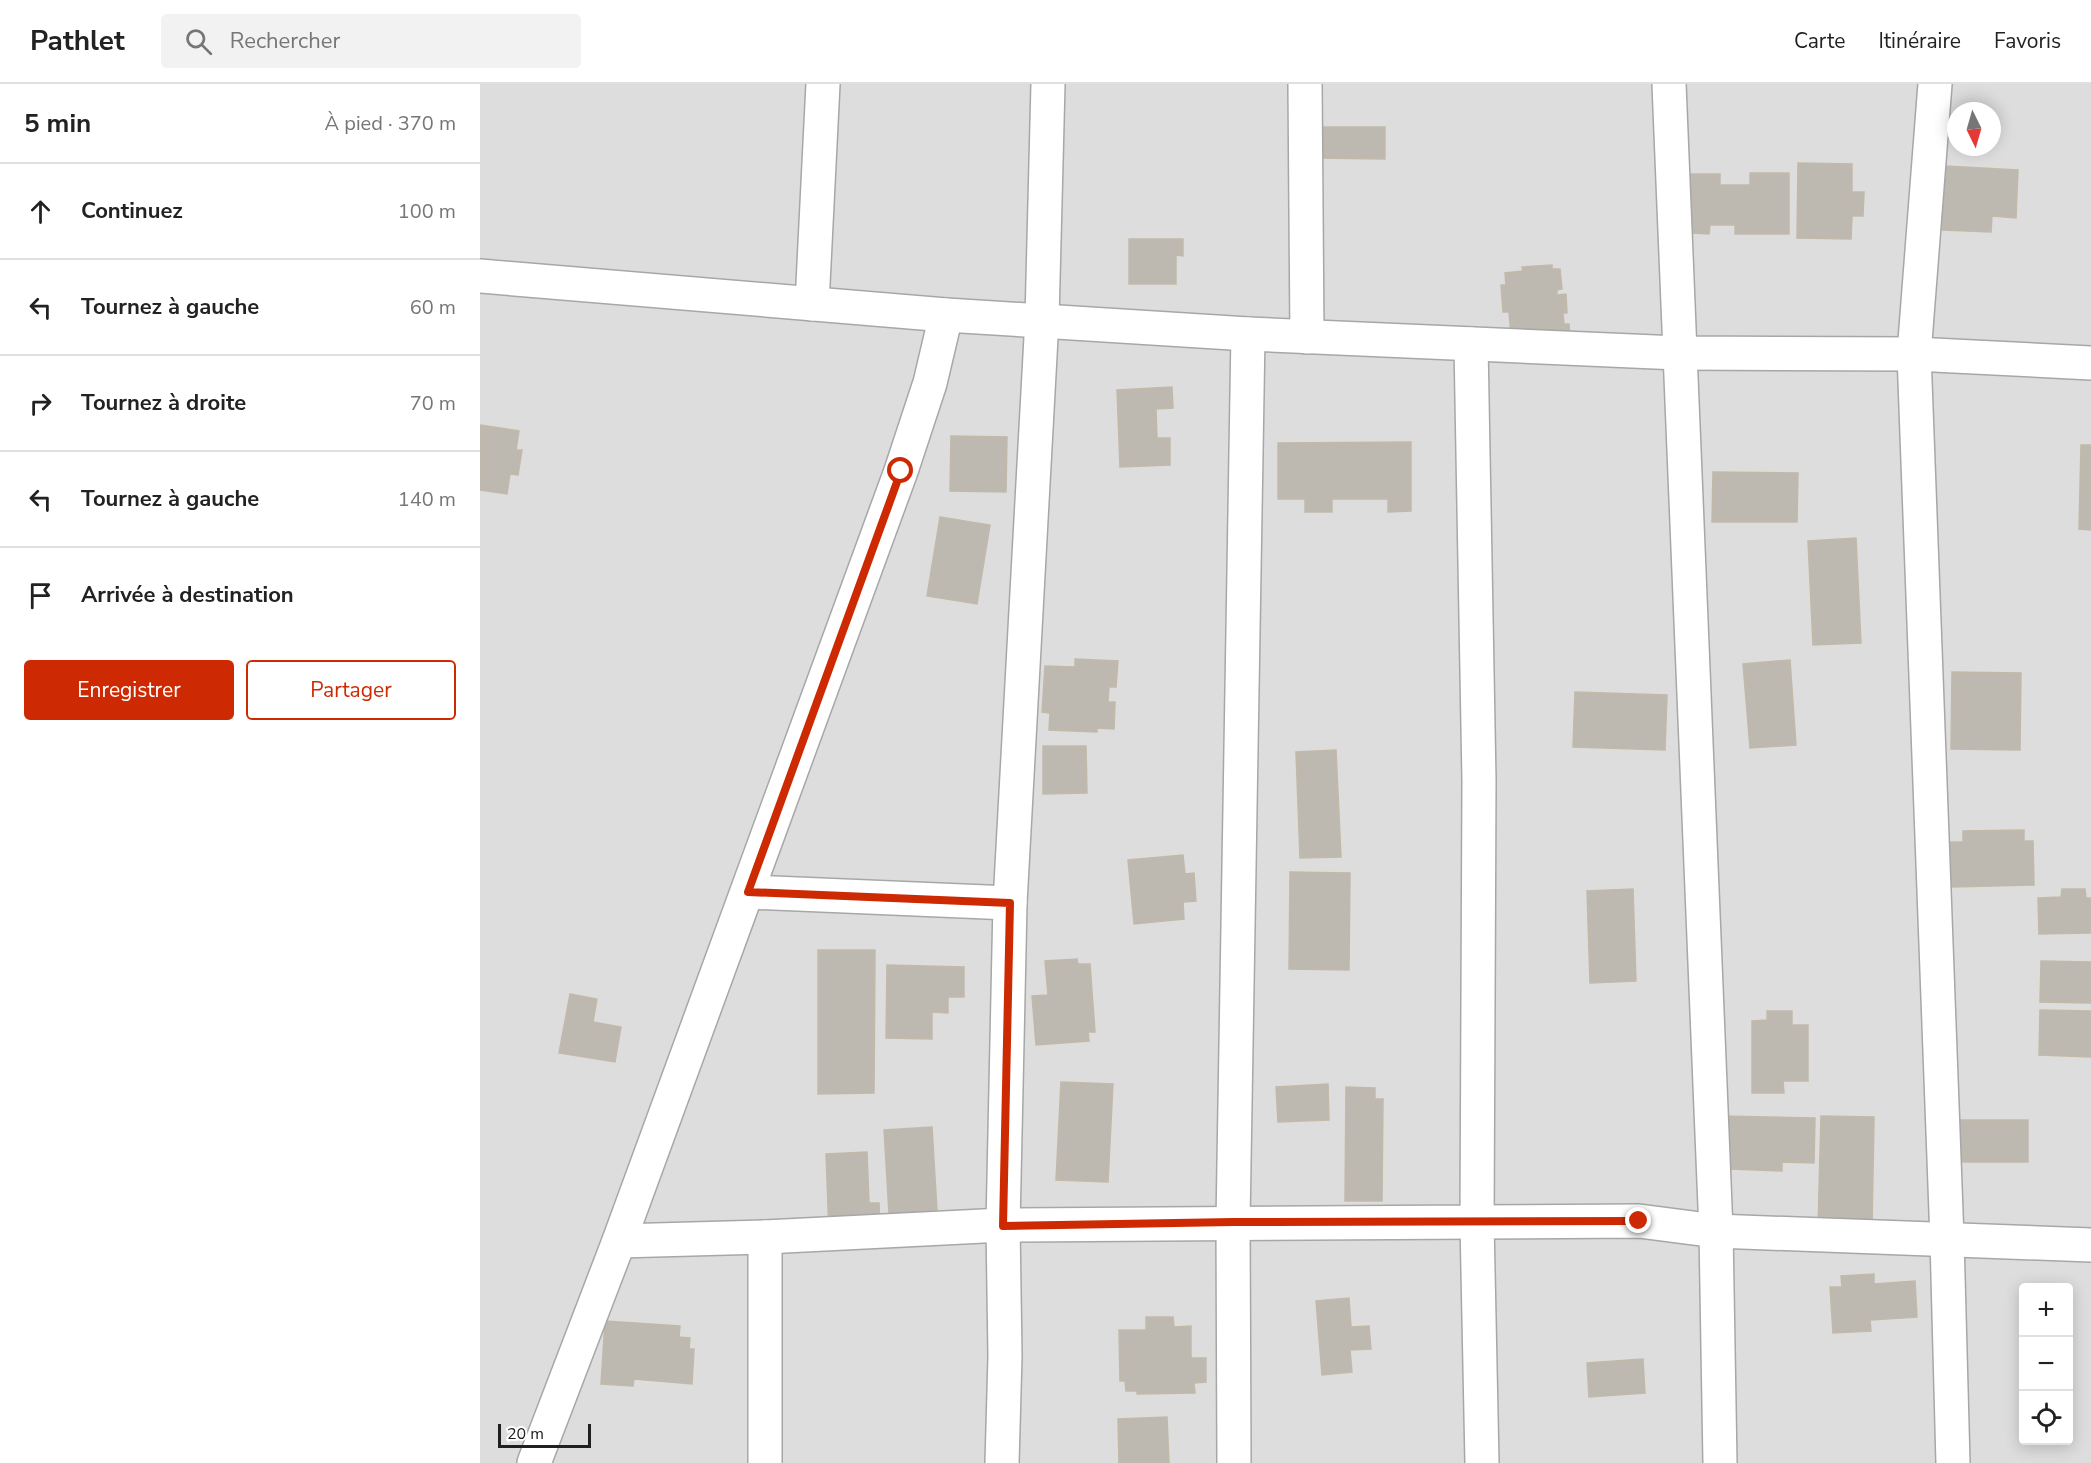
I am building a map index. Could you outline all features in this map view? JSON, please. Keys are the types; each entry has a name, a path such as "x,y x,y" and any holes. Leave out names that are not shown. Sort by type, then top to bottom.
{"street":[{"path":"812,304 823,84"},
{"path":"1002,1463 1005,1356 1003,1226 1010,903 1042,319 1048,84"},
{"path":"1305,84 1307,337"},
{"path":"1669,84 1678,353 1716,1231 1720,1463"},
{"path":"1935,84 1914,354 1947,1239 1953,1463"},
{"path":"480,276 946,315 1042,319 1248,334 1678,353 1914,354 2091,363"},
{"path":"534,1463 619,1241 901,471 930,383 946,315"},
{"path":"1234,1463 1233,1222 1248,334"},
{"path":"1471,344 1479,781 1477,1222 1482,1463"},
{"path":"748,892 1010,903"},
{"path":"619,1241 765,1238 1003,1226 1233,1222 1639,1221 1716,1231 2091,1245"},
{"path":"765,1238 765,1463"}],"shaded area":[{"path":"480,84 2091,84 2091,1463 480,1463"}],"building":[{"path":"1316,127 1385,127 1385,159 1316,158"},
{"path":"1798,163 1852,164 1852,192 1864,192 1863,216 1852,216 1851,239 1797,238"},
{"path":"1945,166 2018,170 2016,218 1992,216 1991,232 1942,230"},
{"path":"1750,173 1789,173 1789,234 1735,234 1735,225 1710,225 1709,234 1692,233 1692,224 1686,224 1686,174 1720,174 1720,185 1750,185"},
{"path":"1129,239 1183,239 1183,256 1176,255 1176,284 1129,284"},
{"path":"1552,265 1552,269 1560,269 1562,289 1557,290 1557,295 1566,294 1567,313 1563,313 1564,324 1569,324 1570,340 1511,336 1509,312 1503,312 1501,285 1506,285 1505,273 1523,271 1522,267"},
{"path":"1172,387 1173,408 1156,409 1157,438 1170,438 1170,465 1120,467 1117,390"},
{"path":"480,425 519,431 516,450 522,450 518,475 510,474 507,494 480,490"},
{"path":"951,436 1007,437 1006,492 950,491"},
{"path":"1411,442 1411,511 1388,512 1388,499 1332,499 1332,512 1305,512 1305,499 1278,499 1278,443"},
{"path":"2081,445 2091,445 2091,530 2079,529"},
{"path":"1713,472 1798,473 1797,522 1712,522"},
{"path":"940,517 990,525 977,604 927,596"},
{"path":"1856,538 1861,643 1813,645 1808,541"},
{"path":"1075,659 1118,661 1116,687 1109,687 1108,702 1115,702 1114,729 1097,728 1097,732 1049,730 1050,713 1042,712 1045,666 1075,667"},
{"path":"1790,660 1796,745 1750,748 1743,664"},
{"path":"1952,672 2021,673 2020,750 1951,749"},
{"path":"1575,692 1667,695 1665,750 1573,747"},
{"path":"1043,746 1086,746 1087,793 1043,794"},
{"path":"1336,750 1341,857 1300,858 1296,752"},
{"path":"2024,830 2024,841 2033,841 2034,885 1951,887 1950,842 1963,842 1963,831"},
{"path":"1183,855 1185,874 1194,873 1196,901 1183,902 1184,919 1134,924 1128,860"},
{"path":"1290,872 1350,873 1349,970 1289,969"},
{"path":"1633,889 1636,981 1590,983 1587,891"},
{"path":"2062,889 2085,889 2086,898 2091,898 2091,933 2039,934 2038,898 2061,897"},
{"path":"818,950 875,950 874,1093 818,1094"},
{"path":"1077,959 1078,964 1090,964 1095,1032 1088,1032 1089,1041 1036,1045 1032,996 1048,995 1045,961"},
{"path":"2041,961 2091,962 2091,1003 2040,1002"},
{"path":"887,965 964,967 964,997 948,997 948,1013 932,1012 932,1039 886,1038"},
{"path":"570,994 597,999 593,1022 621,1027 615,1062 559,1053"},
{"path":"2040,1010 2091,1011 2091,1057 2039,1055"},
{"path":"1767,1011 1792,1011 1792,1025 1808,1025 1808,1081 1783,1081 1784,1093 1752,1093 1752,1021 1767,1020"},
{"path":"1061,1082 1113,1084 1108,1182 1056,1180"},
{"path":"1328,1084 1329,1120 1278,1122 1276,1087"},
{"path":"1346,1087 1375,1088 1375,1099 1383,1099 1382,1201 1345,1201"},
{"path":"1722,1116 1815,1118 1814,1163 1782,1162 1782,1171 1731,1169 1731,1156 1721,1156"},
{"path":"1821,1116 1874,1117 1872,1229 1818,1228"},
{"path":"1952,1120 2028,1120 2028,1162 1952,1162"},
{"path":"932,1127 938,1227 890,1230 884,1130"},
{"path":"867,1152 869,1203 879,1203 880,1230 829,1232 826,1154"},
{"path":"1874,1274 1874,1284 1915,1281 1917,1317 1870,1320 1871,1331 1833,1333 1830,1287 1842,1287 1841,1276"},
{"path":"1349,1298 1351,1327 1369,1326 1371,1349 1350,1350 1352,1372 1322,1375 1316,1301"},
{"path":"1146,1317 1173,1317 1174,1327 1191,1326 1191,1358 1206,1358 1206,1382 1194,1383 1195,1393 1137,1394 1137,1391 1126,1391 1125,1381 1120,1381 1119,1330 1146,1330"},
{"path":"605,1321 680,1326 679,1337 690,1338 689,1349 694,1349 692,1384 634,1379 633,1386 601,1384"},
{"path":"1643,1359 1645,1393 1589,1397 1587,1363"},
{"path":"1167,1417 1169,1463 1119,1463 1118,1419"}],"route":[{"path":"901,471 839,635 748,892 1010,903 1003,1226 1233,1222 1639,1221"}]}
